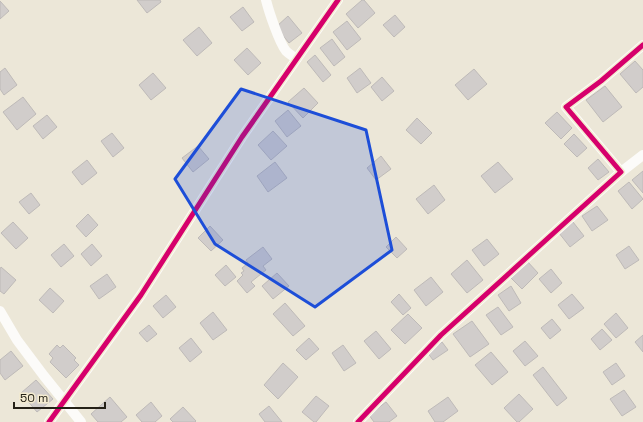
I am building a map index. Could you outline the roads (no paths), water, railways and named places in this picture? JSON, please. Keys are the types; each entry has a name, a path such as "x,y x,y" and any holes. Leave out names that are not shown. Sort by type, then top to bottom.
{"street":[{"path":"266,0 281,44 296,59"},
{"path":"49,422 142,295 242,137 338,0"},
{"path":"622,172 566,107 601,81 643,45"},
{"path":"358,422 441,335 622,172 643,155"},
{"path":"0,311 17,340 81,422"}]}
